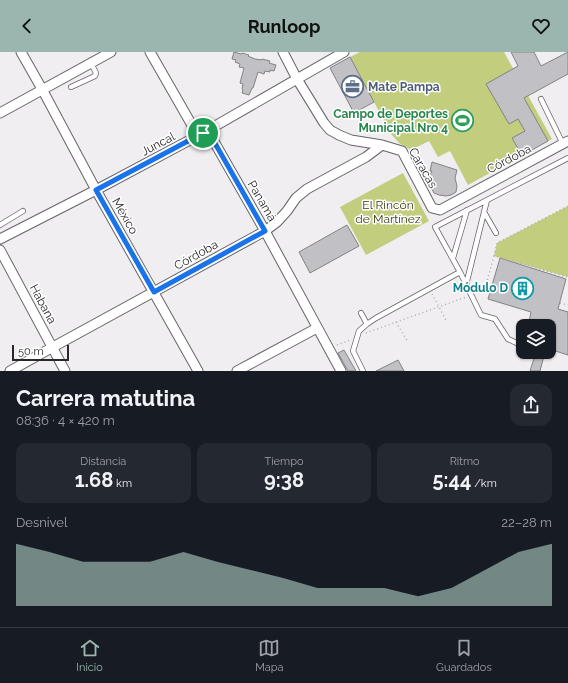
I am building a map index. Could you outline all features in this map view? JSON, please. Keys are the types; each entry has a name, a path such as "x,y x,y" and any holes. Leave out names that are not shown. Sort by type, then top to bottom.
{"street":[{"name":"México","path":"21,52 96,190 198,371"},
{"path":"0,113 111,52"},
{"name":"Panamá","path":"150,52 193,127 212,138 265,231 340,371"},
{"name":"Caracas","path":"283,52 296,78 330,130 351,140 382,145 402,151 432,208 440,210"},
{"name":"Juncal","path":"0,239 203,133 296,78 344,52"},
{"name":"Córdoba","path":"440,210 565,142"},
{"name":"Córdoba","path":"10,371 265,231 277,222 296,198 307,189 366,156 382,145"},
{"name":"Habana","path":"0,250 65,371"},
{"path":"237,371 317,328"}],"lane":[{"path":"70,87 96,75 91,63"},
{"path":"541,99 565,142"},
{"path":"516,343 508,339 495,319 481,315 453,258 435,227 568,158"},
{"path":"466,285 487,200"},
{"path":"0,225 23,210"},
{"path":"453,258 467,210"},
{"path":"484,212 496,233"},
{"path":"363,371 353,351 359,331 376,318 460,272"},
{"path":"361,313 367,324"}],"path":[{"path":"328,349 396,322 472,295 486,285 497,243 568,206"},
{"path":"494,256 568,277"},
{"path":"429,289 447,322"},
{"path":"560,303 568,305"},
{"path":"396,322 408,342"}],"green space":[{"name":"Campo de Deportes Municipal Nro 4","path":"360,52 504,52 552,139 468,185 450,151 438,157 429,141 411,150 399,143 391,134 350,57"},
{"name":"El Rincón de Martínez","path":"403,173 429,221 366,255 340,207"},
{"path":"568,206 568,277 494,256 497,243"}],"building":[{"path":"234,52 249,55 248,56 255,59 270,61 269,63 276,65 274,71 265,71 264,74 258,72 249,95 242,93 243,84 240,83 244,68 239,67 240,64 235,62 236,60 232,59"},
{"path":"511,52 534,52 541,66 568,52 568,74 524,98 548,141 530,151 528,148 520,152 512,138 525,131 518,119 509,124 486,84 518,66"},
{"name":"Mate Pampa","path":"350,57 374,102 354,113 330,68"},
{"path":"432,162 457,170 455,178 457,186 456,192 446,196 434,193 428,179 432,171 430,171"},
{"path":"347,225 359,246 310,273 299,252"},
{"name":"Módulo D","path":"500,258 566,279 558,309 568,312 568,355 556,351 556,319 530,319 531,312 488,299"},
{"path":"344,350 356,371 348,371 338,353"},
{"path":"534,359 543,359 540,371 530,371"},
{"path":"398,360 404,371 376,371"}],"place":[{"name":"Mate Pampa","path":"353,87"},
{"name":"Campo de Deportes Municipal Nro 4","path":"463,121"},
{"name":"Módulo D","path":"523,288"}],"route":[{"path":"203,133 212,138 265,231 154,292 96,190 203,133"}]}
